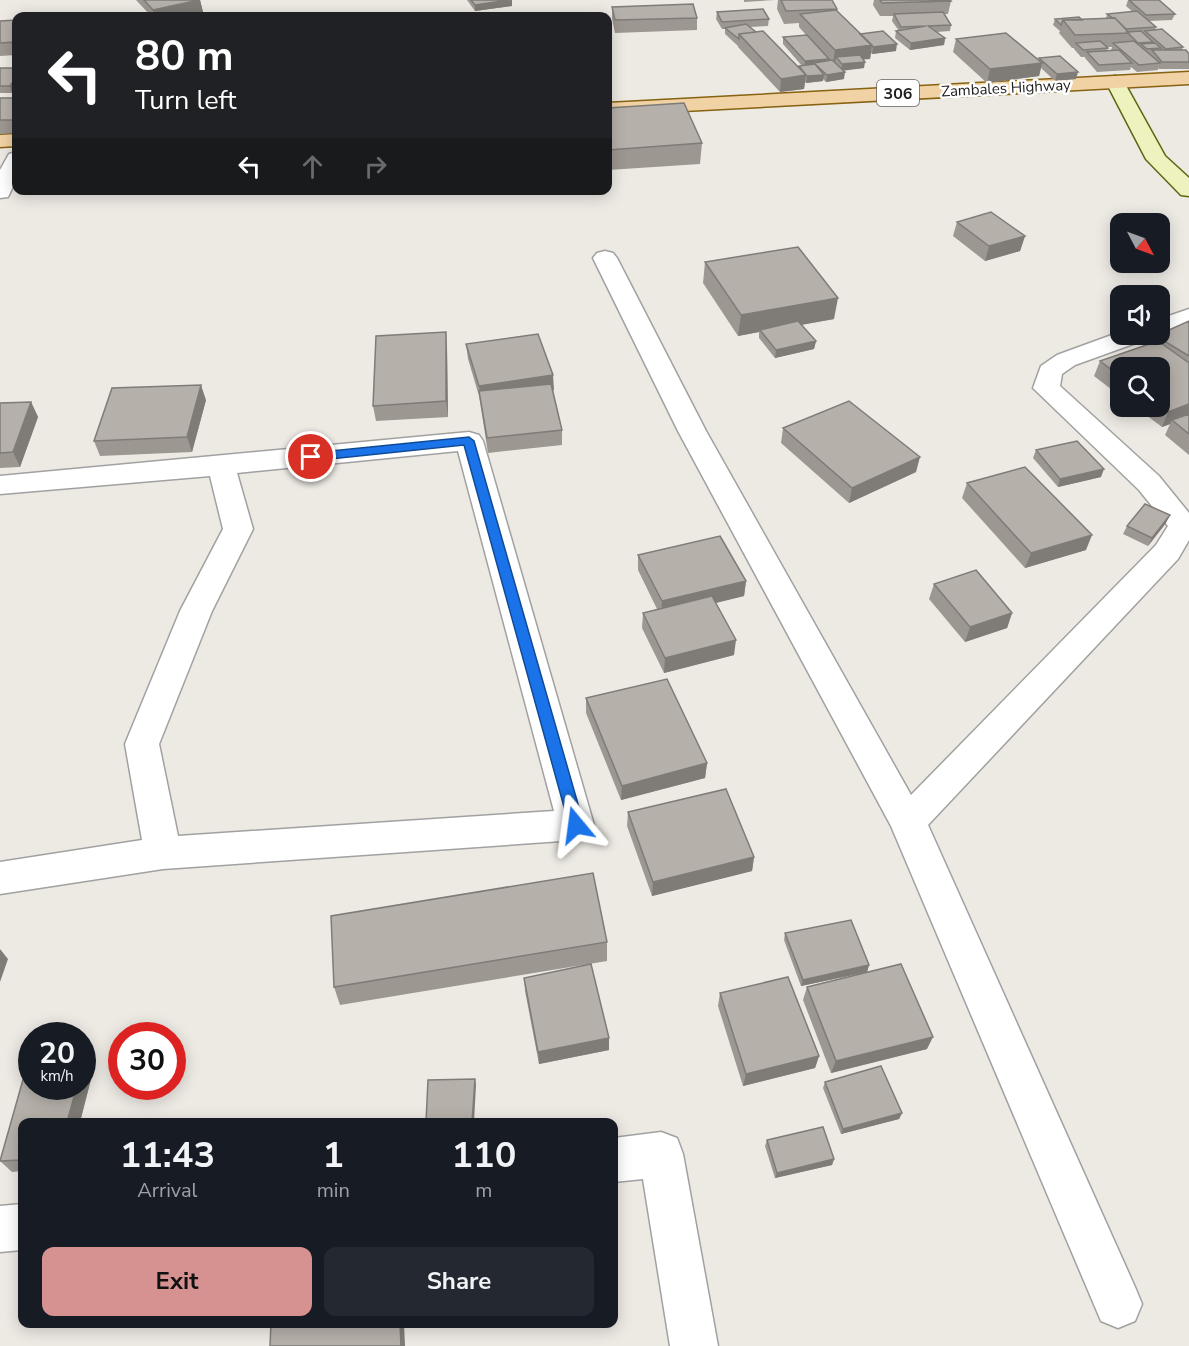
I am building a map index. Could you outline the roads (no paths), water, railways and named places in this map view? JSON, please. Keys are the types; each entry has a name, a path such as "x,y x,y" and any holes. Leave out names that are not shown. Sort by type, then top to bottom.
{"main road":[{"name":"Zambales Highway","path":"612,109 1189,78"}],"street":[{"path":"1115,82 1156,159 1189,190"},
{"path":"0,192 12,166"},
{"path":"605,258 692,432 908,822 1118,1304"},
{"path":"1170,323 1189,316"},
{"path":"908,822 1167,552 1186,526 1149,483 1046,388 1050,371 1066,360 1110,344"},
{"path":"0,484 221,466 469,441 576,825 162,853 0,878"},
{"path":"162,853 142,744 196,611 238,529 221,466"},
{"path":"618,1159 661,1154 694,1346"},
{"path":"0,1229 18,1227"}]}
